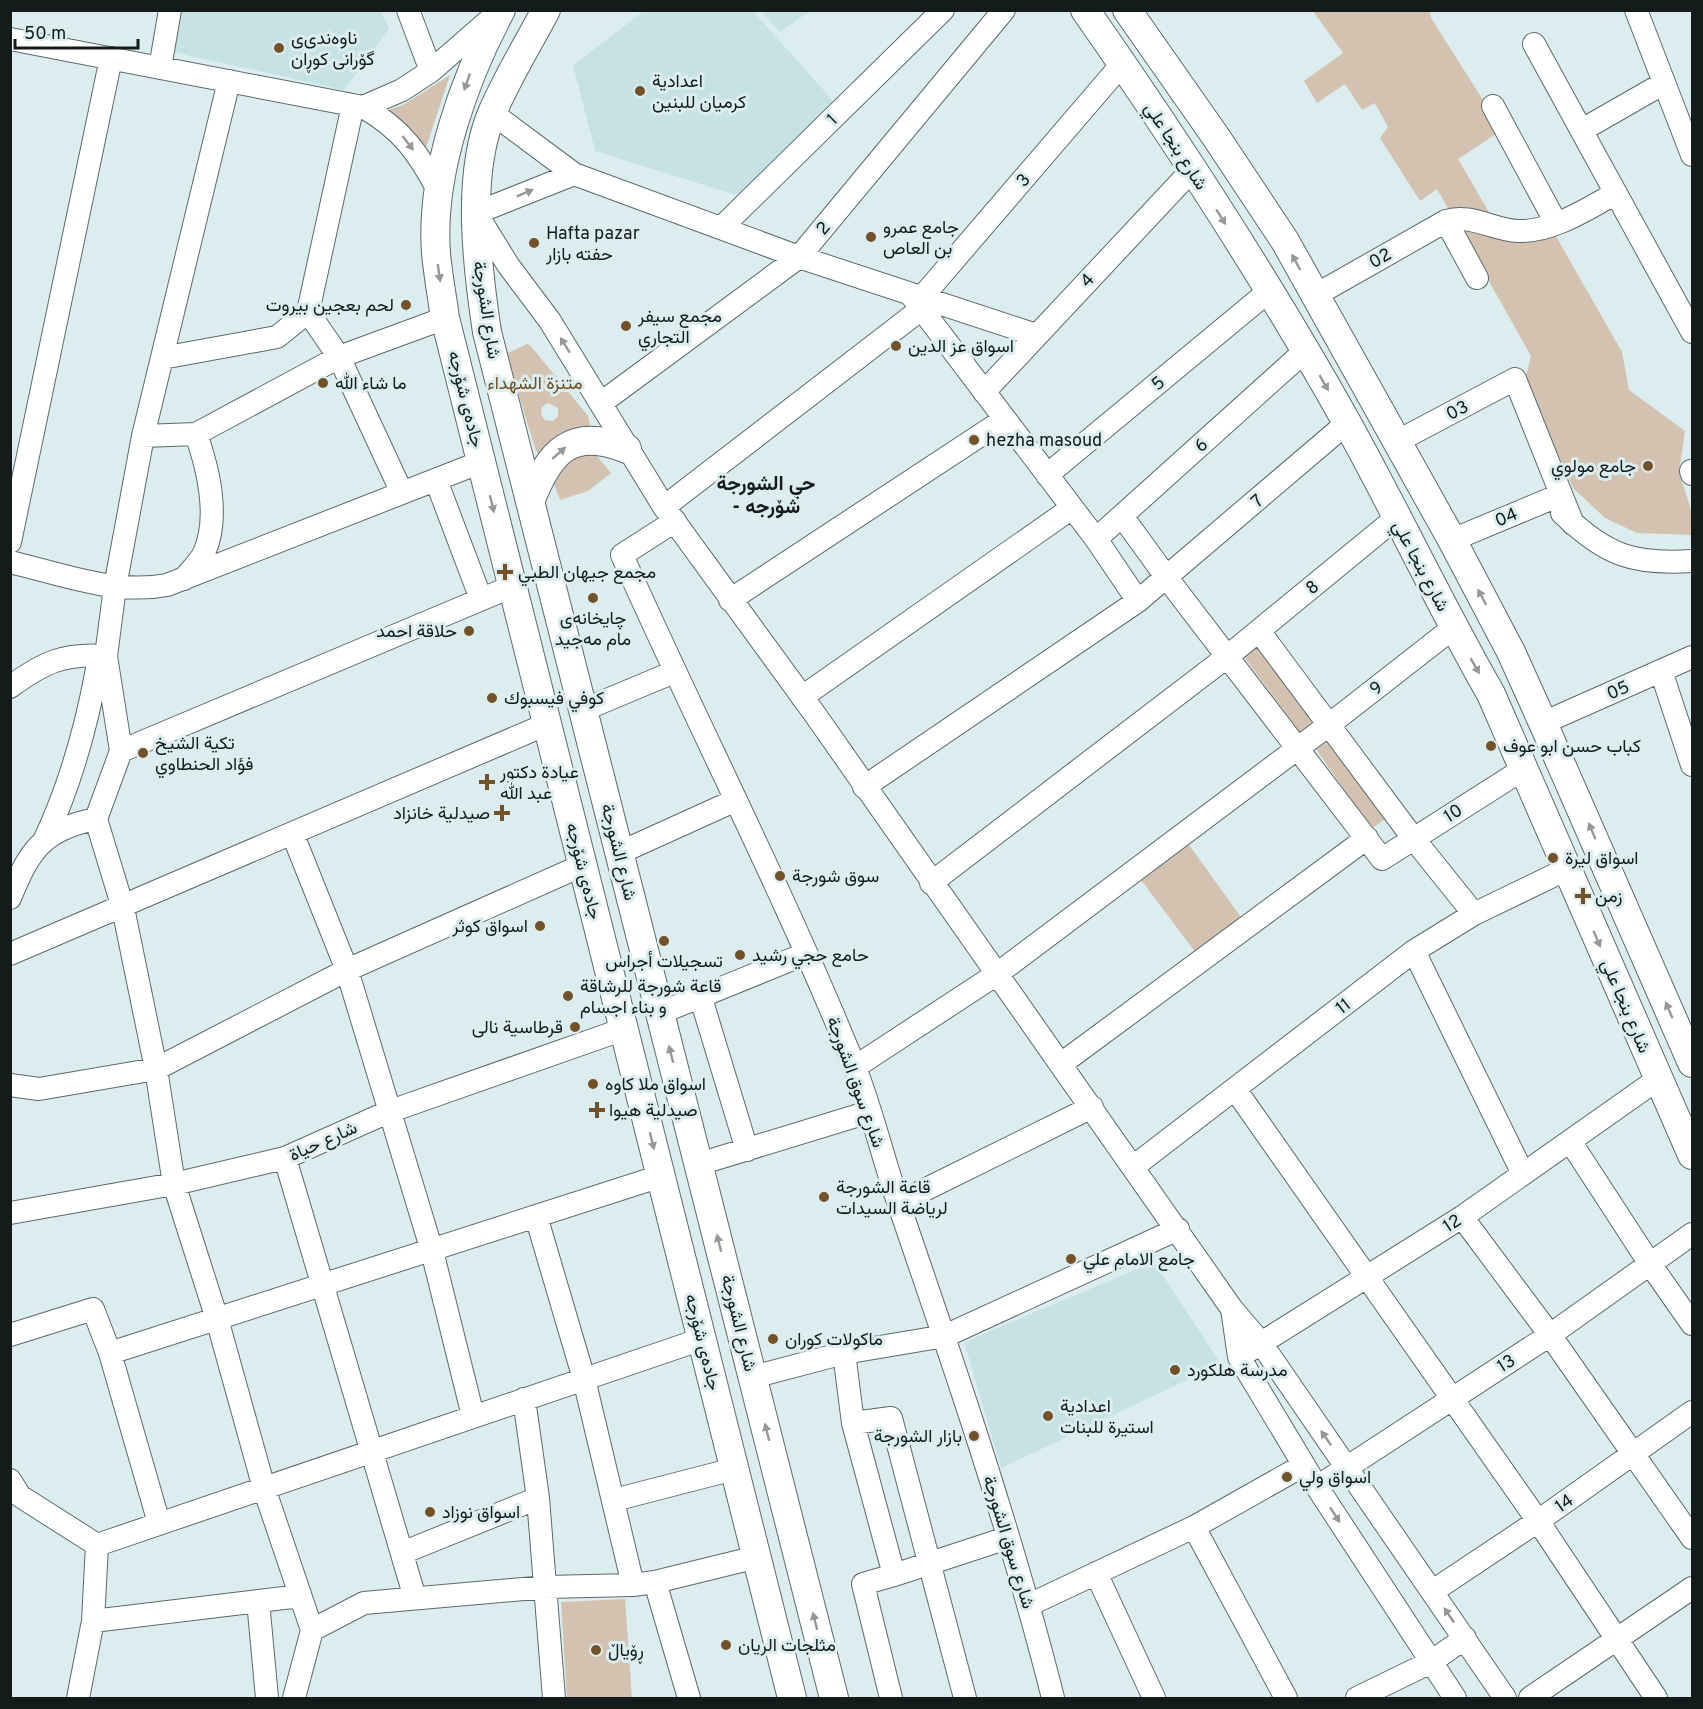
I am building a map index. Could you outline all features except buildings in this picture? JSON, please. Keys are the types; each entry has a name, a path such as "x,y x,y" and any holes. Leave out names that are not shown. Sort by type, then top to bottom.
{"main road":[{"name":"شارع الشورجة","path":"546,10 492,113 483,142 476,213 479,276 487,332 834,1698"},
{"name":"شارع بنجا علي","path":"1085,10 1192,170 1305,351 1347,423 1491,694 1692,1155"},
{"name":"شارع بنجا علي","path":"1127,10 1222,146 1284,241 1452,540 1511,652 1544,723 1692,1063"},
{"name":"جادەی شۆرجە","path":"500,11 470,73 450,132 439,192 436,252 445,318 792,1698"},
{"path":"530,502 549,462 564,447 594,440 627,449"},
{"path":"547,724 583,710"},
{"path":"1583,905 1618,891"}],"street":[{"path":"160,68 170,10"},
{"path":"408,10 431,71"},
{"name":"1","path":"721,228 944,10"},
{"name":"2","path":"600,402 799,256 1004,10"},
{"path":"1636,10 1692,155"},
{"path":"358,106 402,90 431,71 500,11"},
{"path":"10,39 358,106 397,129 425,165 439,192"},
{"path":"1534,44 1692,332"},
{"path":"10,542 111,58"},
{"name":"3","path":"622,555 918,300 1122,64"},
{"path":"229,81 143,436 115,587 106,656 121,750 96,819 123,908 156,1070 174,1184 217,1319 264,1488 312,1630 294,1698"},
{"path":"1581,130 1664,83"},
{"path":"162,358 277,337 308,312 358,106"},
{"path":"1493,106 1556,223"},
{"path":"492,113 574,174 918,300 1036,335"},
{"name":"4","path":"984,392 1192,170"},
{"path":"574,174 476,213 508,266 550,321 627,449 670,514 1062,1064 1232,1309 1261,1343 1505,1698"},
{"path":"1477,278 1446,221 1456,217 1519,231 1556,223 1616,193"},
{"name":"02","path":"1314,296 1446,221"},
{"name":"5","path":"1047,475 1269,291"},
{"path":"918,300 984,392 1096,539 1138,601"},
{"path":"308,312 339,357 402,493"},
{"path":"143,436 196,434 339,357 445,318"},
{"name":"6","path":"1096,539 1305,351"},
{"name":"03","path":"1398,441 1515,379 1554,497"},
{"path":"730,600 1005,419"},
{"name":"7","path":"864,787 1138,601 1167,579 1347,423"},
{"path":"183,581 204,553 211,520 209,486 196,434"},
{"path":"10,562 115,587 150,588 183,581 481,462"},
{"path":"436,480 481,599"},
{"path":"1554,497 1573,524 1600,546 1614,553 1653,561 1692,561"},
{"name":"04","path":"1452,540 1554,497"},
{"path":"802,697 1072,508"},
{"path":"1062,1064 1367,838 1167,579 1122,516"},
{"name":"8","path":"931,883 1228,656 1396,518"},
{"name":"شارع سوق الشورجة","path":"622,555 674,672 736,800 855,1067 898,1203 945,1336 1029,1605 1053,1698"},
{"path":"121,750 513,586"},
{"name":"9","path":"855,1067 997,974 1454,628"},
{"path":"1259,631 1413,838 1474,914"},
{"path":"10,687 34,670 67,656 106,656"},
{"path":"44,841 62,803 77,756 97,669 106,656"},
{"name":"05","path":"1544,723 1692,657"},
{"path":"1661,671 1692,765"},
{"path":"583,710 674,672"},
{"path":"10,954 123,908 547,724"},
{"name":"10","path":"1367,838 1382,859 1525,768"},
{"path":"620,853 736,800"},
{"path":"10,898 25,861 44,841 71,824 96,819"},
{"path":"293,835 347,970 388,1112 432,1251 473,1416"},
{"path":"10,1085 39,1089 156,1070 347,970 583,865"},
{"name":"11","path":"1133,1167 1414,951 1474,914 1567,869"},
{"path":"1414,951 1523,1174"},
{"path":"660,1013 805,954"},
{"path":"700,995 747,1150"},
{"name":"شارع حياة","path":"10,1213 174,1184 285,1158 388,1112 624,1029"},
{"name":"12","path":"1239,1357 1462,1217 1658,1079"},
{"path":"1235,1089 1538,1521 1656,1698"},
{"path":"898,1203 1092,1107"},
{"path":"699,1164 869,1112"},
{"path":"1570,1141 1692,1324"},
{"path":"285,1158 415,1598"},
{"path":"110,1353 661,1176"},
{"path":"536,1216 584,1379 633,1585"},
{"path":"1462,1217 1550,1335 1692,1538"},
{"path":"753,1377 844,1353 945,1336 1178,1229"},
{"name":"13","path":"1317,1486 1550,1335 1692,1234"},
{"path":"10,1335 93,1309 110,1353 159,1523"},
{"path":"1232,1309 1239,1357 1317,1486 1455,1698"},
{"path":"97,1545 702,1339"},
{"path":"844,1353 853,1423 894,1575"},
{"path":"524,1399 538,1498 554,1698"},
{"name":"14","path":"1433,1591 1538,1521 1692,1412"},
{"path":"853,1423 891,1418 965,1698"},
{"path":"1029,1605 1194,1527 1304,1465"},
{"path":"614,1500 734,1469"},
{"path":"10,1480 20,1496 97,1545"},
{"path":"402,1552 538,1498"},
{"path":"1194,1527 1286,1698"},
{"path":"891,1698 863,1584 1007,1538"},
{"path":"78,1698 93,1621 97,1545"},
{"path":"312,1630 364,1603 546,1587 633,1585 655,1582 757,1557"},
{"path":"1096,1573 1154,1698"},
{"path":"655,1582 689,1698"},
{"path":"1530,1698 1692,1588"},
{"path":"93,1621 300,1596"},
{"path":"258,1601 267,1698"},
{"path":"1357,1698 1431,1662 1465,1638"}],"shaded area":[{"path":"180,11 381,11 389,29 344,90 172,52"},
{"path":"644,11 753,11 835,103 739,196 595,151 573,65"},
{"path":"761,11 810,11 780,32"},
{"name":"اعدادية استيرة للبنات","path":"1154,1262 1221,1364 1001,1468 964,1342"}],"green space":[{"path":"1313,11 1430,11 1431,18 1502,130 1458,159 1493,219 1513,226 1545,217 1622,352 1629,390 1685,431 1679,472 1692,513 1692,535 1637,533 1605,518 1573,488 1525,380 1531,356 1437,189 1420,201 1380,138 1388,127 1375,103 1362,110 1345,84 1317,103 1304,81 1343,53"},
{"path":"450,75 424,154 409,129 385,111 403,105"},
{"name":"متنزة الشهداء","path":"527,344 530,345 588,416 591,428 561,433 540,455 536,451 506,354","holes":["548,403 558,408 558,416 553,421 545,420 541,415 542,407"]},
{"path":"569,455 596,455 611,473 588,491 560,500 551,476"},
{"path":"1257,642 1319,722 1302,735 1242,654"},
{"path":"1331,737 1388,817 1371,829 1316,749"},
{"path":"1187,842 1243,920 1196,953 1138,876"},
{"name":"ڕۆیاڵ","path":"625,1599 632,1698 567,1698 561,1602"}],"place":[{"name":"ناوەندی‌ی گۆرانی کوڕان","path":"279,48"},
{"name":"اعدادية كرميان للبنين","path":"640,91"},
{"name":"جامع عمرو بن العاص","path":"871,237"},
{"name":"Hafta pazar حفته بازار","path":"534,243"},
{"name":"لحم بعجين بيروت","path":"406,305"},
{"name":"مجمع سيفر التجاري","path":"626,326"},
{"name":"اسواق عز الدين","path":"896,346"},
{"name":"ما شاء الله","path":"323,383"},
{"name":"hezha masoud","path":"974,440"},
{"name":"جامع مولوي","path":"1648,466"},
{"name":"مجمع جيهان الطبي","path":"505,572"},
{"name":"چایخانەی مام مەجید","path":"593,598"},
{"name":"حلاقة احمد","path":"469,631"},
{"name":"كوفي فيسبوك","path":"492,698"},
{"name":"كباب حسن ابو عوف","path":"1491,746"},
{"name":"تكية الشيخ فؤاد الحنطاوي","path":"143,753"},
{"name":"عيادة دكتور عبد الله","path":"487,782"},
{"name":"صيدلية خانزاد","path":"502,813"},
{"name":"اسواق ليرة","path":"1553,858"},
{"name":"سوق شورجة","path":"780,876"},
{"name":"زمن","path":"1583,896"},
{"name":"اسواق كوثر","path":"540,926"},
{"name":"تسجيلات أجراس","path":"664,941"},
{"name":"حامع حجي رشيد","path":"740,955"},
{"name":"قاعة شورجة للرشاقة و بناء اجسام","path":"568,996"},
{"name":"قرطاسية نالى","path":"575,1027"},
{"name":"اسواق ملا كاوه","path":"593,1084"},
{"name":"صيدلية هيوا","path":"597,1110"},
{"name":"قاعة الشورجة لرياضة السيدات","path":"824,1197"},
{"name":"جامع الامام علي","path":"1071,1259"},
{"name":"ماكولات كوران","path":"773,1339"},
{"name":"مدرسة هلكورد","path":"1175,1370"},
{"name":"اعدادية استيرة للبنات","path":"1048,1416"},
{"name":"بازار الشورجة","path":"974,1436"},
{"name":"اسواق ولي","path":"1287,1477"},
{"name":"اسواق نوزاد","path":"430,1512"},
{"name":"مثلجات الريان","path":"726,1645"},
{"name":"ڕۆیاڵ","path":"596,1650"}],"district":[{"name":"حي الشورجة - شۆرجە","path":"766,494"}]}
